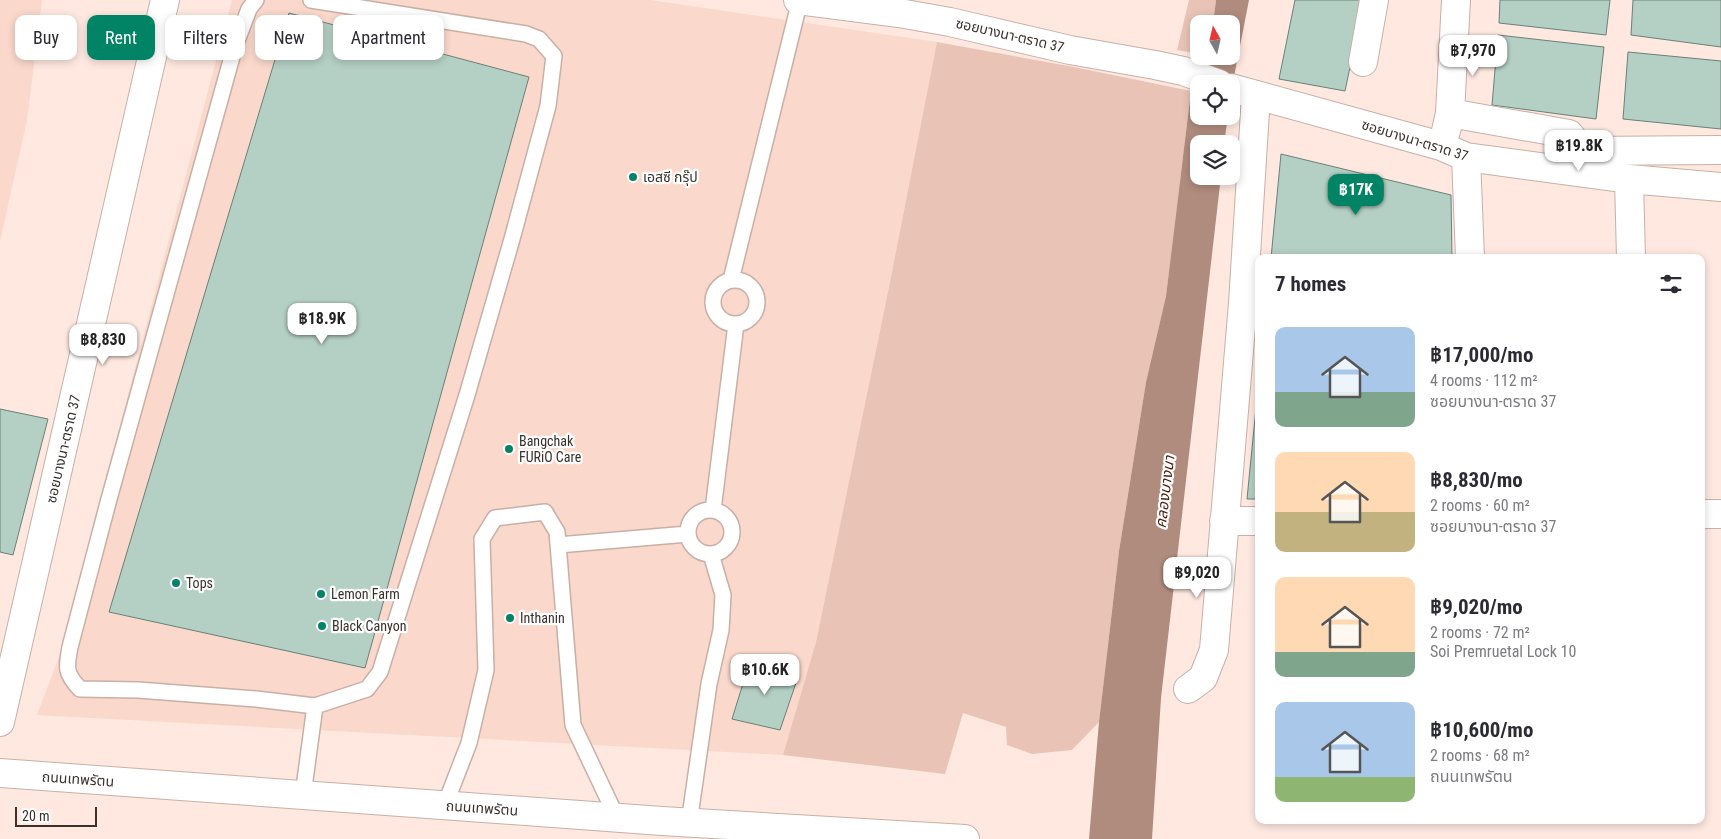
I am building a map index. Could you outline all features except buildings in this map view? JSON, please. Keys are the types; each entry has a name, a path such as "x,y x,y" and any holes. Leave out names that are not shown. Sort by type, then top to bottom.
{"street":[{"name":"ซอยบางนา-ตราด 37","path":"0,722 165,0"},
{"name":"ซอยบางนา-ตราด 37","path":"799,0 900,6 950,22 1070,50 1183,71 1194,75"},
{"path":"1363,62 1374,0"},
{"path":"1442,146 1450,113 1456,0"},
{"name":"ซอยบางนา-ตราด 37","path":"1240,91 1442,146 1466,157 1629,179 1721,187"},
{"path":"1450,113 1569,134 1582,151 1721,150"},
{"path":"1188,689 1203,678 1214,650 1243,303 1238,125"},
{"path":"1466,157 1470,254"},
{"path":"1629,179 1631,254"},
{"path":"1705,514 1721,514"},
{"path":"1224,521 1255,521"},
{"name":"ถนนเทพรัตน","path":"0,773 689,823 965,839"}],"lane":[{"path":"256,0 249,9 235,46 109,499 70,647 66,668 70,678 80,689 138,690 256,699 315,706 367,689 380,672 467,395 512,239 548,106 554,56 539,40 526,34 311,0"},
{"path":"731,280 799,0"},
{"path":"731,280 738,280 751,287 758,299 757,306 750,319 736,324 722,320 717,315 713,301 719,288 731,280"},
{"path":"713,510 736,324"},
{"path":"713,510 720,512 730,522 732,536 724,548 718,553 711,554 697,550 692,545 688,534 689,524 693,518 699,513 713,510"},
{"path":"445,805 469,743 486,670 482,539 495,518 545,512 557,532 573,725 616,818"},
{"path":"558,545 688,534"},
{"path":"689,823 709,684 721,630 723,595 711,554"},
{"path":"303,795 315,706"}],"shaded area":[{"path":"0,0 42,0 40,15 15,15 15,60 34,60 27,120 0,241"},
{"path":"232,0 650,0 937,42 816,642 783,755 37,715 59,657 216,60 245,60 245,15 228,15"},
{"path":"1189,0 1216,0 1214,15 1190,15 1190,52 1177,50"},
{"path":"937,42 1190,91 1166,296 1146,382 1119,551 1099,722 1072,750 1032,754 1007,745 1006,727 963,713 945,774 783,755 816,642"}],"water":[{"path":"1216,0 1249,0 1240,46 1240,15 1214,15"},
{"path":"1204,65 1236,65 1234,75 1199,75"},
{"name":"คลองบางนา","path":"1190,99 1190,125 1227,125 1225,135 1190,135 1190,185 1220,185 1161,698 1152,839 1089,839 1099,722 1119,551 1146,382 1166,296"}],"place":[{"name":"เอสซี กรุ๊ป","path":"633,177"},
{"name":"Bangchak FURiO Care","path":"509,449"},
{"name":"Tops","path":"176,583"},
{"name":"Lemon Farm","path":"321,594"},
{"name":"Inthanin","path":"510,618"},
{"name":"Black Canyon","path":"322,626"}]}
